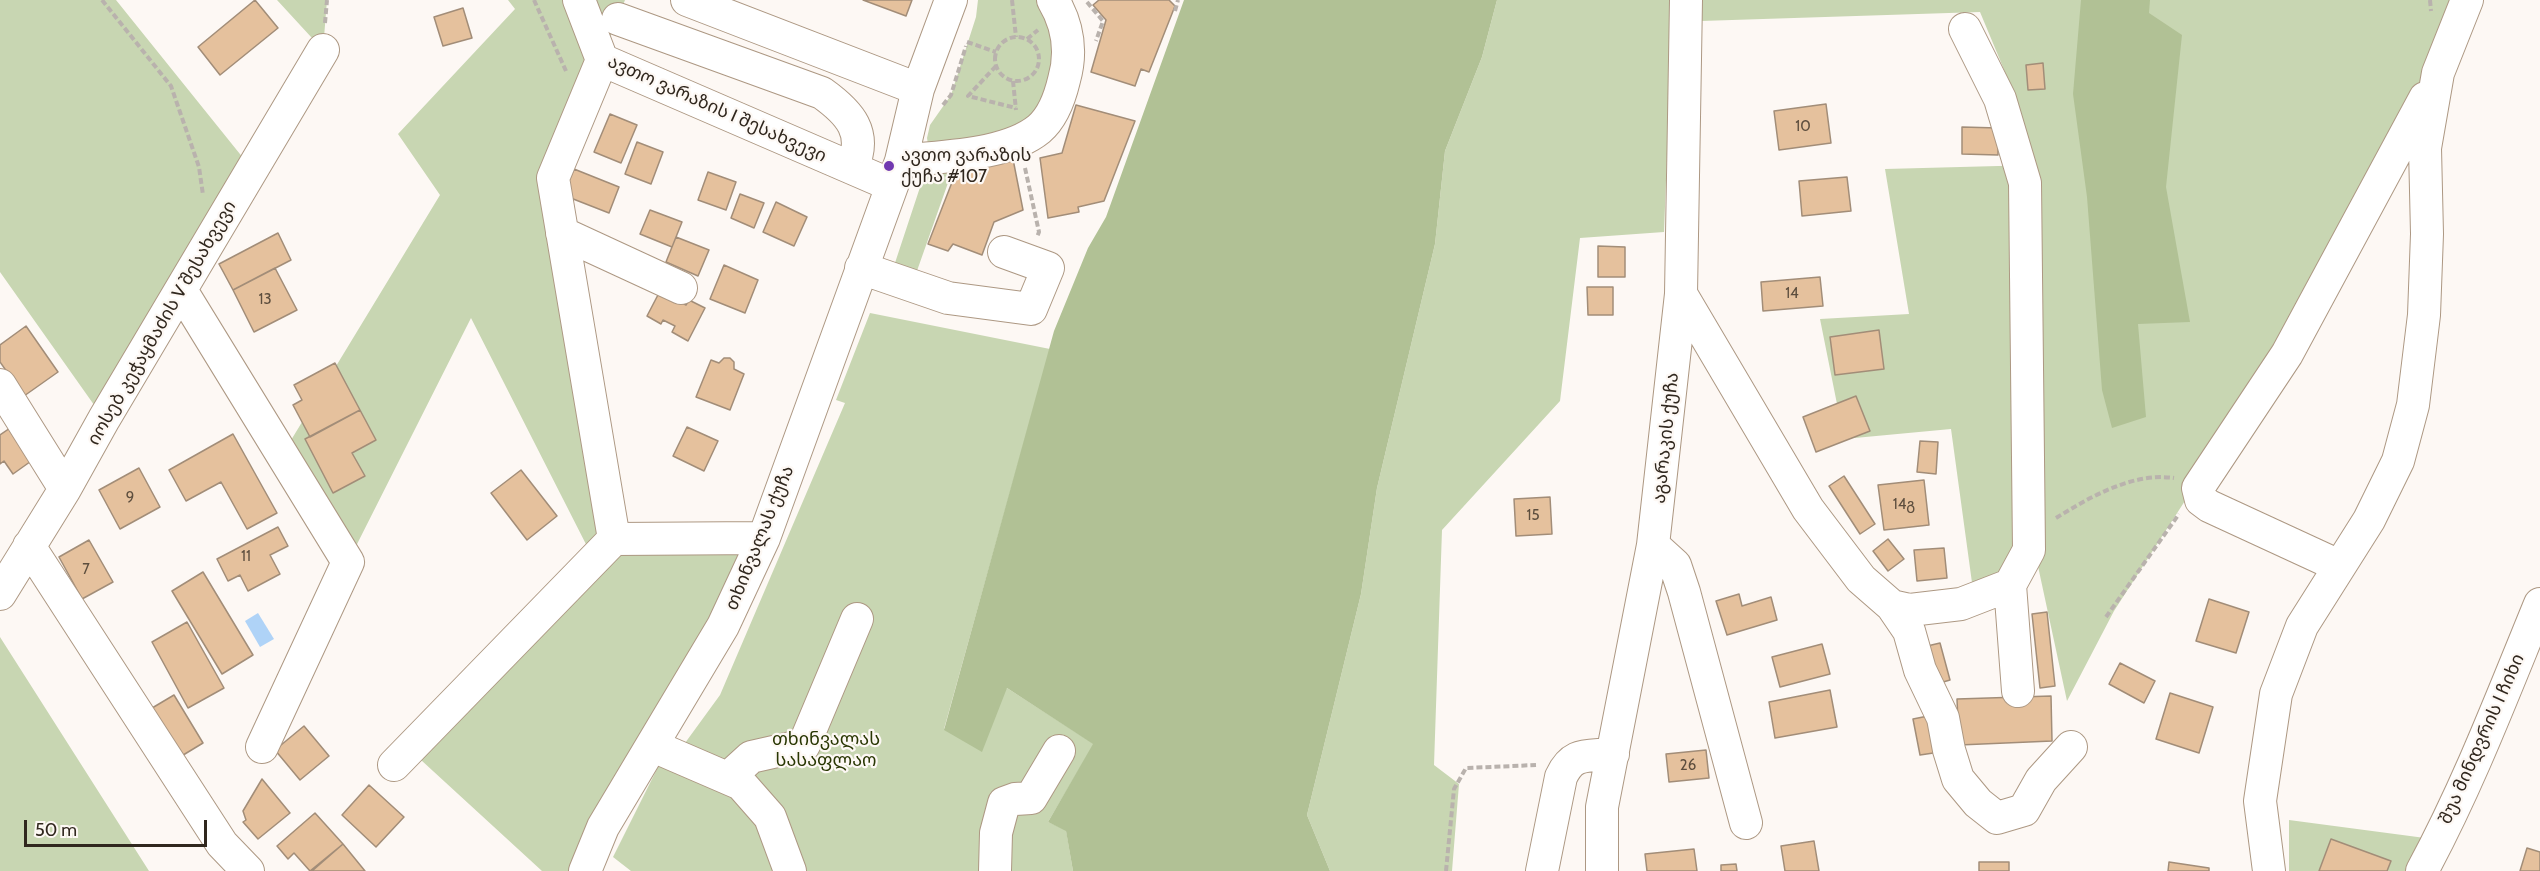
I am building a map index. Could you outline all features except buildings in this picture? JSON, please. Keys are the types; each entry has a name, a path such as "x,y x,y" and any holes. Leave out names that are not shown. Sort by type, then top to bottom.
{"street":[{"name":"ავთო ვარაზის I შესახვევი","path":"579,0 602,60 852,168 896,173"},
{"path":"687,0 918,89"},
{"name":"თხინვალას ქუჩა","path":"593,868 603,826 723,626 764,538 896,173 918,89 951,0"},
{"path":"896,173 1019,141 1041,128 1058,101 1066,75 1069,45 1063,16 1053,0"},
{"name":"აგარაკის ქუჩა","path":"1602,871 1602,807 1653,545 1681,294 1686,0"},
{"path":"2339,566 2209,506 2201,500 2198,488 2287,354 2438,73 2467,0"},
{"path":"618,19 822,93 843,108 855,128 857,157 852,168"},
{"path":"1965,29 2000,99 2025,183 2030,550 2010,585 2018,691"},
{"name":"იოსებ კეჭაყმაძის V შესახვევი","path":"0,594 65,489 323,50"},
{"path":"602,60 552,178 614,539"},
{"path":"2269,871 2260,801 2276,694 2302,626 2369,520 2398,461 2413,405 2425,280 2427,234 2425,148 2438,73"},
{"path":"562,232 681,288"},
{"path":"861,268 948,298 1031,309 1048,268 1017,257"},
{"path":"181,290 348,562 262,747"},
{"path":"1681,294 1808,509 1861,579 1892,606 1909,631 1920,670 1943,718 1949,750 1958,779 1978,803 1996,818 2024,810 2041,780 2071,747"},
{"path":"0,385 65,489"},
{"path":"394,765 614,539 764,538"},
{"path":"1653,545 1675,565 1746,823"},
{"path":"29,546 222,844 248,871"},
{"path":"1892,606 1910,610 1961,604 2010,585"},
{"name":"შუა მინდვრის I ჩიხი","path":"2421,871 2436,846 2540,604"},
{"path":"728,778 751,757 804,745 858,619"},
{"path":"653,746 741,784 771,817 790,871"},
{"path":"994,871 996,832 1004,803 1015,799 1031,798 1059,751"},
{"path":"1542,871 1561,777 1567,763 1576,758 1613,754"}],"path":[{"path":"102,0 171,86 199,167 204,198"},
{"path":"534,0 582,108"},
{"path":"1012,0 1016,37"},
{"path":"1175,11 1178,0"},
{"path":"1016,37 1027,39 1038,50 1039,65 1031,77 1017,82 1004,78 996,66 996,52 1006,40 1016,37"},
{"path":"967,42 996,52"},
{"path":"996,66 968,96 1016,108"},
{"path":"1017,257 1039,232 1019,141"},
{"path":"2030,550 2045,525 2074,507 2134,479 2172,477 2198,488 2106,617"},
{"path":"1446,871 1454,789 1466,768 1567,763"}],"green space":[{"path":"0,0 116,0 252,169 104,419 0,272"},
{"path":"277,0 327,0 323,50"},
{"path":"508,0 625,0 553,178 614,539 764,538 585,871 542,871 409,749 594,560 471,318 348,562 282,455 440,195 398,134 515,9"},
{"path":"978,0 1047,0 1064,46 1033,125 961,146 912,285 890,278 930,157 927,138 930,125 951,95 976,17"},
{"path":"1184,0 1497,0 1482,57 1445,151 1435,244 1377,488 1361,594 1307,815 1330,871 1073,871 1066,831 1048,822 1093,744 1007,688 982,752 944,730 1054,331 1088,248 1106,217"},
{"path":"1497,0 1673,0 1664,232 1580,238 1560,401 1442,530 1434,765 1459,784 1452,871 1330,871 1307,815 1361,594 1377,488 1435,244 1445,151 1482,57"},
{"path":"1702,0 2465,0 2432,73 2190,493 2114,611 2067,701 2033,543 2003,576 1973,590 1951,429 1844,439 1820,319 1909,314 1885,169 2036,165 2005,72 1980,12 1701,21"},
{"path":"2081,0 2150,0 2149,13 2182,35 2166,187 2190,322 2138,324 2146,417 2112,428 2102,390 2087,197 2073,94"},
{"name":"თხინვალას სასაფლაო","path":"870,313 1050,349 944,729 1007,688 1094,744 1048,822 1066,830 1073,871 631,871 613,857 659,765 669,765 720,695 845,403 836,400"},
{"path":"0,637 149,871 0,871"},
{"path":"2289,820 2425,838 2410,871 2289,871"}],"water":[{"path":"258,613 274,639 260,647 245,621"}],"place":[{"name":"ავთო ვარაზის ქუჩა #107","path":"889,166"}]}
